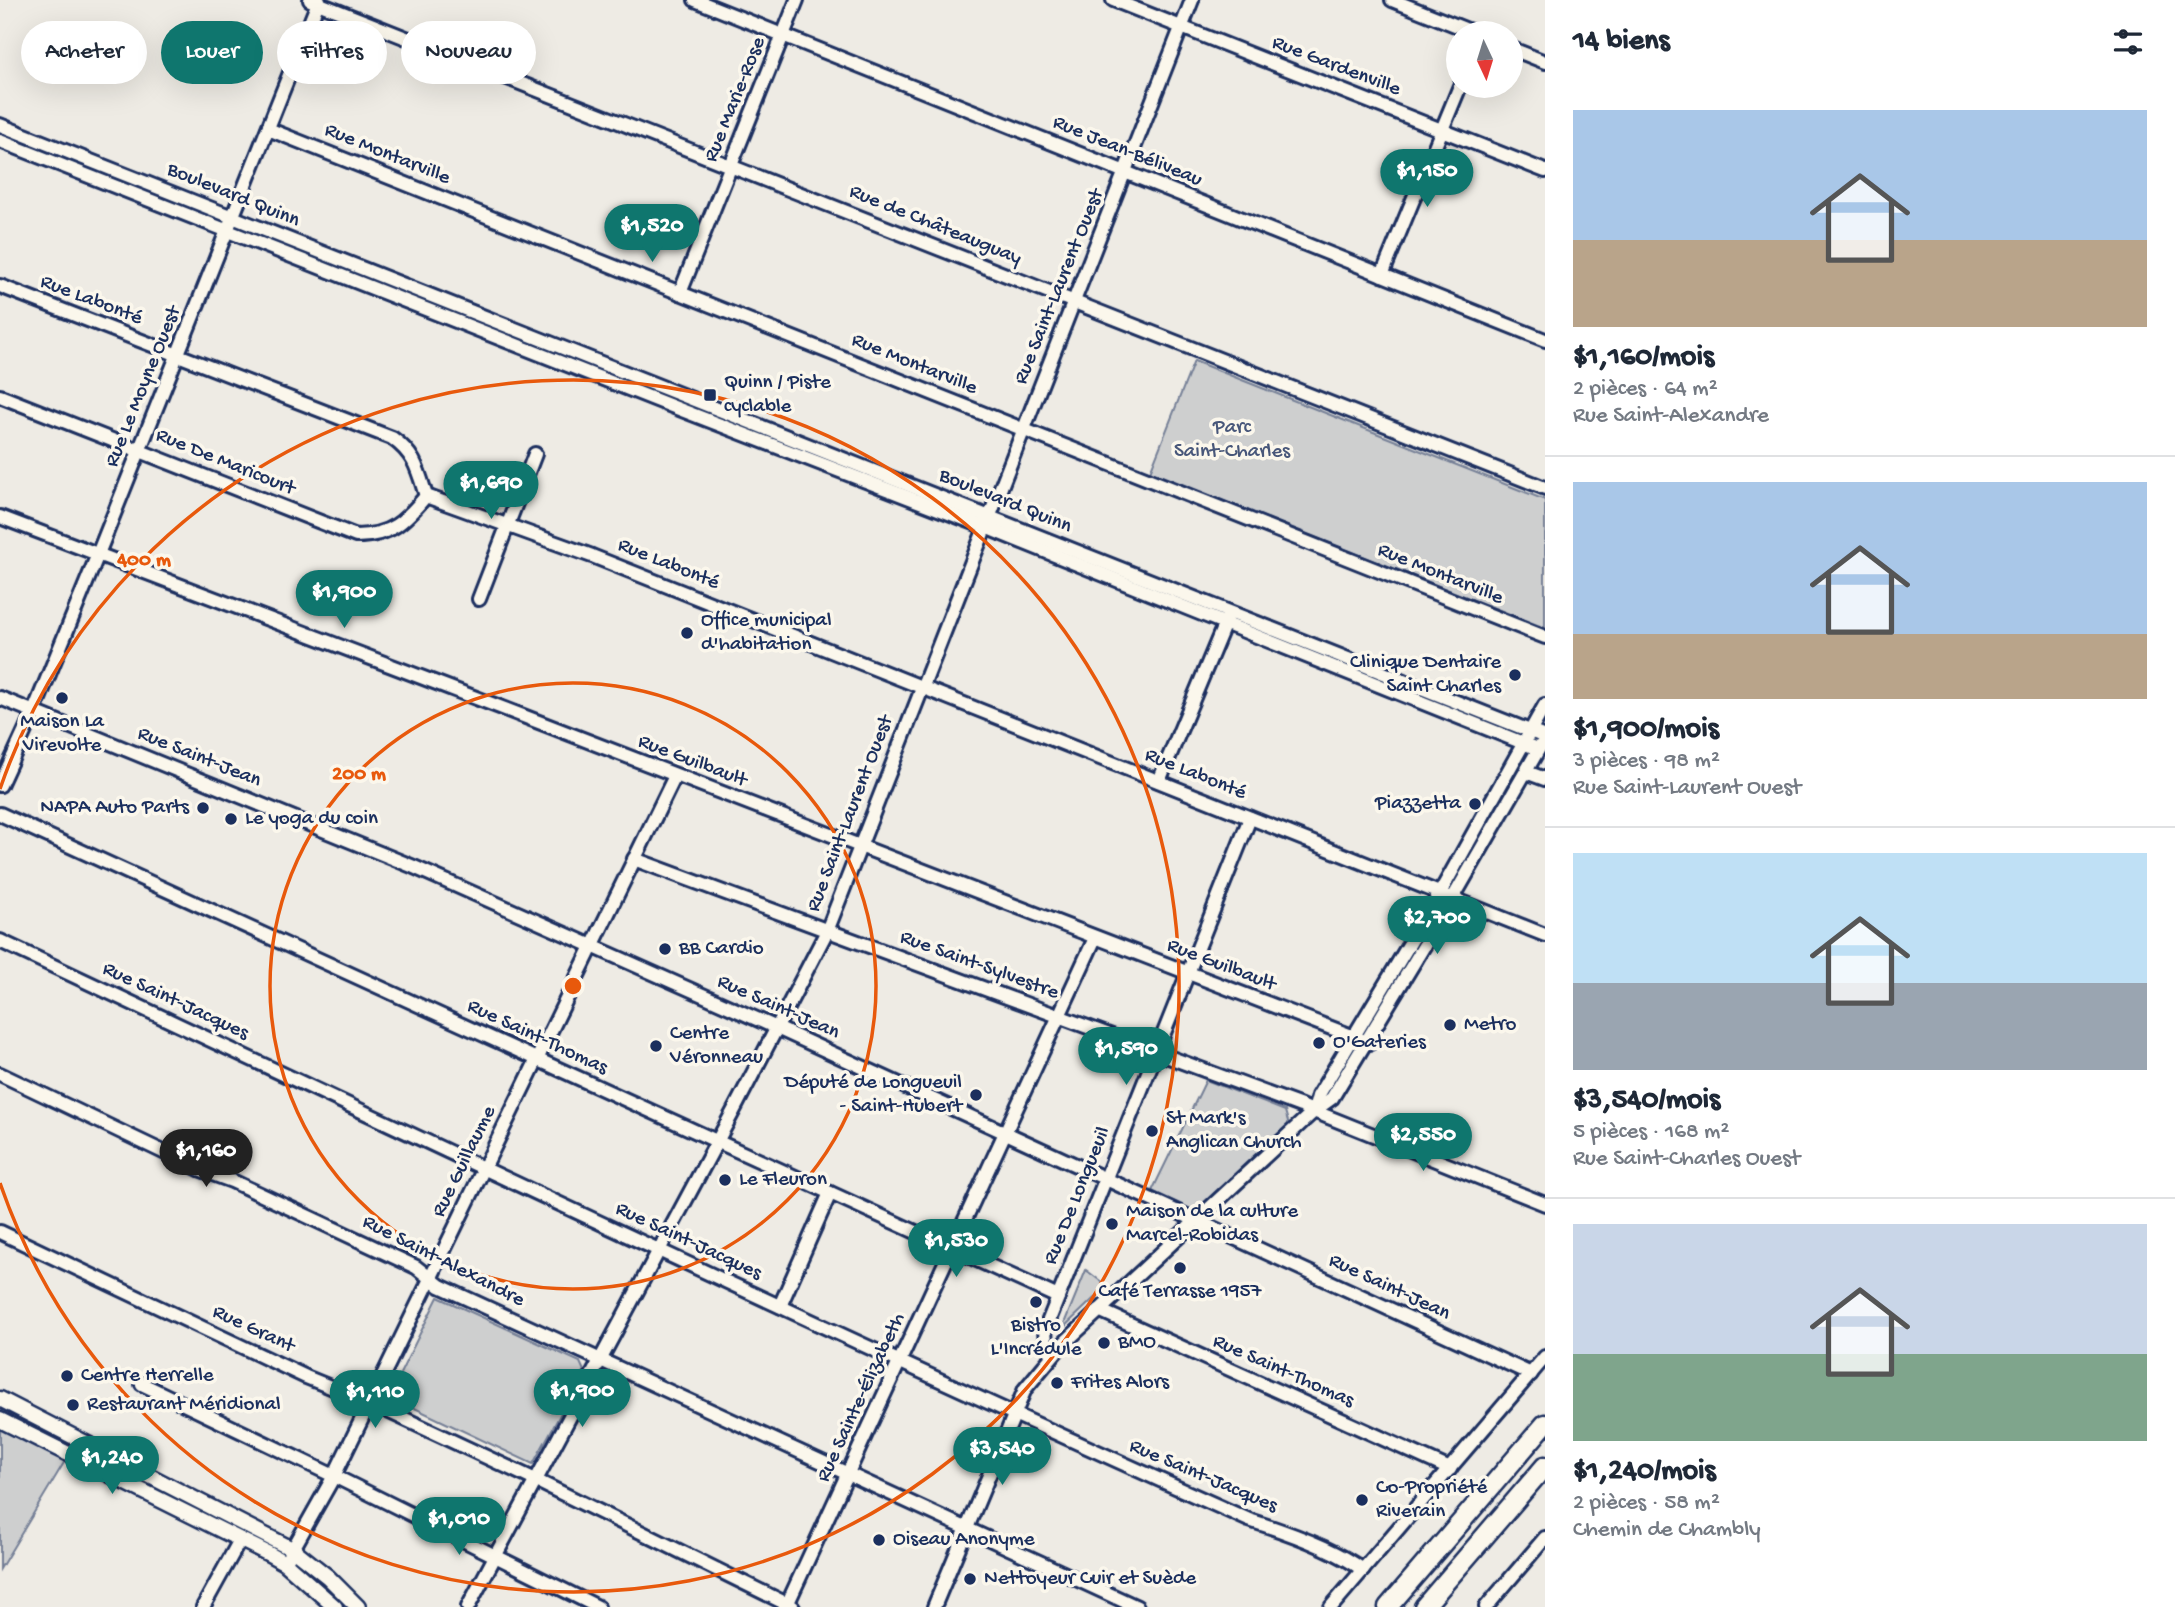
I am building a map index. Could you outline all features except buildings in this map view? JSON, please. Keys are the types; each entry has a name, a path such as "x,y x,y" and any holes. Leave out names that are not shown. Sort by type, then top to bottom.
{"highway":[{"path":"1388,1607 1545,1424"},
{"path":"1424,1607 1545,1466"}],"main road":[{"path":"0,1399 294,1550 328,1577 358,1607"},
{"path":"0,1419 285,1563 335,1607"}],"street":[{"name":"Rue Jean-Béliveau","path":"695,0 1545,340"},
{"name":"Rue Marie-Rose","path":"680,293 797,0"},
{"name":"Rue Gardenville","path":"1113,0 1545,171"},
{"name":"Rue Saint-Laurent Ouest","path":"468,1607 827,931 858,846 1126,173 1192,0"},
{"path":"1392,0 1446,21"},
{"name":"Rue Le Moyne Ouest","path":"0,785 34,711 140,450 316,1"},
{"name":"Rue de Châteauguay","path":"316,1 1545,488"},
{"path":"1523,53 1545,62"},
{"path":"1382,275 1455,98"},
{"name":"Boulevard Quinn","path":"0,125 452,304 987,522 1224,625 1524,744 1543,742"},
{"name":"Rue Montarville","path":"268,129 1545,637"},
{"name":"Boulevard Quinn","path":"0,141 446,317 1230,612 1531,731 1543,742"},
{"name":"Rue Labonté","path":"0,286 392,438 407,448 418,467 426,496 592,556 1545,934"},
{"path":"446,317 452,304"},
{"name":"Rue De Maricourt","path":"0,396 356,536 373,536 393,528 408,518 426,496"},
{"path":"479,599 535,454"},
{"name":"Rue Guilbault","path":"0,517 1368,1043"},
{"path":"1159,781 1230,612"},
{"name":"Rue Saint-Jean","path":"0,698 414,867 593,946 1531,1374"},
{"path":"934,1607 1014,1415 1032,1379 1051,1355 1314,1111 1332,1098 1368,1043 1545,705"},
{"path":"1314,1111 1318,1096 1353,1037 1447,896 1543,742"},
{"path":"1526,772 1545,779"},
{"name":"Rue Guillaume","path":"285,1563 334,1476 675,776"},
{"name":"Rue Saint-Thomas","path":"0,814 1058,1297"},
{"name":"Rue De Longueuil","path":"1051,1355 1045,1330 1250,818"},
{"name":"Rue Saint-Sylvestre","path":"634,859 1314,1111 1545,1204"},
{"name":"Rue Sainte-Élizabeth","path":"789,1606 1095,938"},
{"name":"Rue Saint-Jacques","path":"0,941 658,1251 1014,1415 1249,1520 1294,1536 1363,1570"},
{"name":"Rue Saint-Alexandre","path":"0,1074 199,1168 365,1242 416,1267 440,1286 1137,1607"},
{"path":"780,1306 830,1193"},
{"name":"Rue Grant","path":"0,1232 306,1377 369,1403 536,1481 789,1606"},
{"name":"Rue Saint-Thomas","path":"1100,1310 1450,1469"},
{"path":"1331,1607 1545,1357"},
{"path":"142,1384 598,1607"},
{"path":"1486,1607 1545,1538"},
{"path":"203,1607 240,1540"}],"green space":[{"name":"Parc Saint-Charles","path":"1194,361 1545,500 1545,628 1150,472"},
{"path":"1206,1080 1285,1111 1289,1125 1197,1212 1152,1191"},
{"path":"1086,1270 1107,1286 1064,1327 1063,1326"},
{"path":"438,1297 580,1362 584,1371 533,1464 389,1396"},
{"path":"0,1427 65,1461 0,1569"}],"place":[{"name":"Quinn / Piste cyclable","path":"710,395"},
{"name":"Office municipal d'habitation","path":"687,633"},
{"name":"Clinique Dentaire Saint Charles","path":"1515,675"},
{"name":"Maison La Virevolte","path":"62,698"},
{"name":"Piazzetta","path":"1475,804"},
{"name":"NAPA Auto Parts","path":"203,808"},
{"name":"Le yoga du coin","path":"231,819"},
{"name":"BB Cardio","path":"665,949"},
{"name":"Metro","path":"1450,1025"},
{"name":"O'Gateries","path":"1319,1043"},
{"name":"Centre Véronneau","path":"656,1046"},
{"name":"Député de Longueuil - Saint-Hubert","path":"976,1095"},
{"name":"St Mark's Anglican Church","path":"1152,1131"},
{"name":"Le Fleuron","path":"725,1180"},
{"name":"Maison de la culture Marcel-Robidas","path":"1112,1224"},
{"name":"Café Terrasse 1957","path":"1180,1268"},
{"name":"Bistro L'Incrédule","path":"1036,1302"},
{"name":"BMO","path":"1104,1343"},
{"name":"Centre Herrelle","path":"67,1376"},
{"name":"Frites Alors","path":"1057,1383"},
{"name":"Restaurant Méridional","path":"73,1405"},
{"name":"Co-Propriété Riverain","path":"1362,1500"},
{"name":"Oiseau Anonyme","path":"879,1540"},
{"name":"Nettoyeur Cuir et Suède","path":"970,1579"}]}
